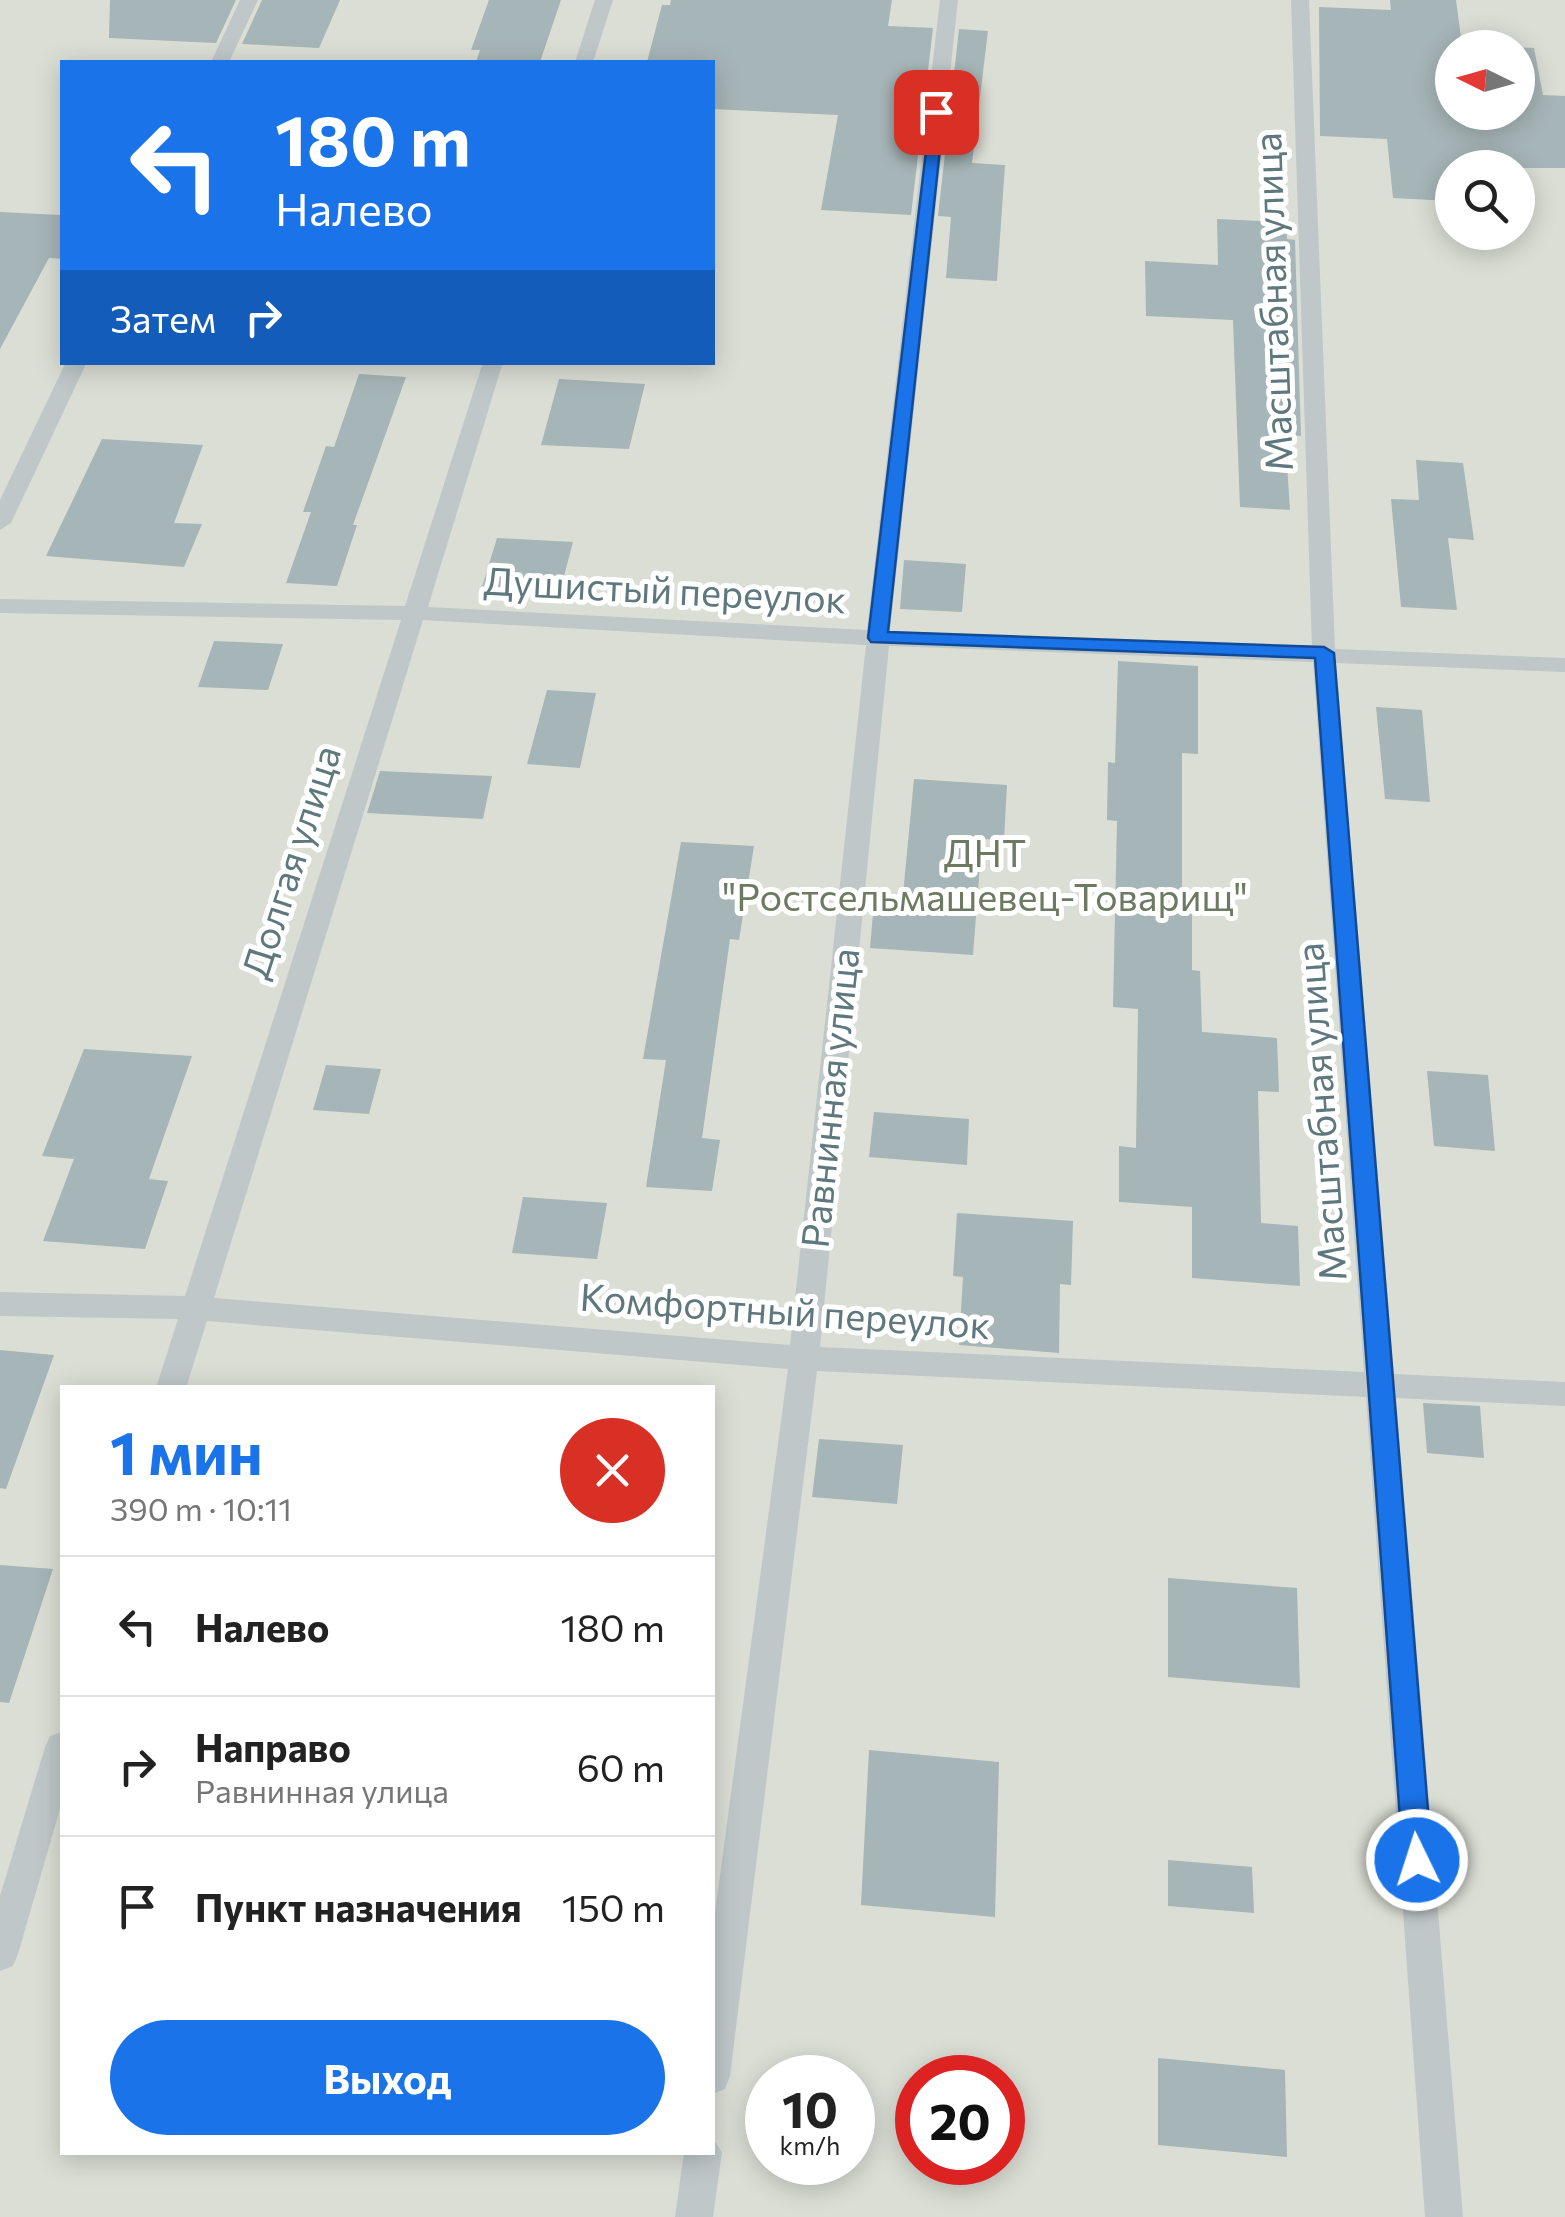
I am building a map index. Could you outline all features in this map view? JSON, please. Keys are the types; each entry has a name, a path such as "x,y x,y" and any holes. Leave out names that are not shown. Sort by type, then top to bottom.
{"lane":[{"path":"221,60 249,0"},
{"path":"585,60 604,0"},
{"name":"Равнинная улица","path":"715,2053 804,1358 949,0"},
{"name":"Масштабная улица","path":"1300,0 1324,653 1444,2217"},
{"path":"0,523 75,365"},
{"name":"Долгая улица","path":"172,1385 491,365"},
{"name":"Душистый переулок","path":"0,606 416,613 878,638 1565,665"},
{"name":"Комфортный переулок","path":"0,1304 195,1308 804,1358 1381,1382 1565,1394"},
{"path":"0,1954 60,1754"},
{"path":"694,2217 703,2155"}],"green space":[{"name":"ДНТ \"Ростсельмашевец-Товарищ\"","path":"0,0 1565,0 1565,2217 0,2217"}],"building":[{"path":"110,0 236,0 216,43 109,38"},
{"path":"262,0 340,0 319,48 242,44"},
{"path":"489,0 561,0 541,60 477,60 480,50 471,50"},
{"path":"671,0 892,0 888,26 933,28 911,215 821,210 838,115 715,109 715,60 648,60 662,5 670,5"},
{"path":"1390,0 1456,0 1460,30 1435,30 1435,130 1535,130 1535,53 1543,95 1565,96 1565,168 1535,168 1535,150 1435,150 1435,200 1393,198 1387,139 1320,136 1319,7 1391,10"},
{"path":"959,29 988,31 972,163 1005,165 997,281 946,278 951,217 938,216"},
{"path":"0,212 60,215 60,259 49,258 0,349"},
{"path":"1217,219 1286,222 1287,239 1295,240 1301,436 1285,435 1290,510 1240,507 1233,320 1146,316 1145,261 1218,265"},
{"path":"359,374 406,377 353,525 357,525 337,586 286,583 311,512 303,512 326,446 334,447"},
{"path":"559,379 645,384 629,449 541,445"},
{"path":"102,439 203,445 174,523 202,524 184,567 46,556"},
{"path":"1416,460 1463,463 1474,540 1448,538 1457,610 1401,607 1391,499 1419,500"},
{"path":"497,538 573,542 560,591 482,587"},
{"path":"904,560 966,564 962,612 900,609"},
{"path":"214,641 283,644 268,690 198,687"},
{"path":"1118,661 1198,666 1198,754 1182,753 1182,906 1192,906 1192,970 1200,971 1202,1032 1277,1038 1279,1092 1258,1091 1261,1223 1298,1226 1300,1286 1192,1278 1192,1207 1119,1202 1119,1146 1136,1148 1138,1009 1113,1007 1117,821 1107,820 1108,762 1115,763"},
{"path":"547,690 596,693 580,768 527,764"},
{"path":"1376,707 1422,710 1430,802 1385,799"},
{"path":"380,771 492,776 483,819 367,813"},
{"path":"914,779 1007,785 1004,840 982,839 973,955 870,948 874,903 902,905"},
{"path":"681,842 754,846 739,940 730,939 702,1138 720,1140 712,1191 646,1187 666,1060 643,1059"},
{"path":"84,1049 192,1056 149,1179 168,1181 145,1249 43,1241 74,1159 42,1156"},
{"path":"326,1065 381,1069 369,1114 313,1110"},
{"path":"1427,1071 1488,1075 1495,1151 1434,1146"},
{"path":"874,1112 969,1119 967,1165 869,1157"},
{"path":"523,1197 607,1203 597,1259 512,1253"},
{"path":"957,1213 1073,1221 1071,1285 1060,1284 1059,1353 959,1345 963,1277 953,1276"},
{"path":"0,1350 54,1355 6,1489 0,1488"},
{"path":"1423,1403 1480,1406 1484,1458 1427,1453"},
{"path":"819,1439 903,1445 897,1504 812,1497"},
{"path":"0,1565 53,1569 9,1703 0,1702"},
{"path":"1168,1578 1297,1588 1300,1688 1168,1677"},
{"path":"869,1750 999,1762 995,1917 861,1905"},
{"path":"1168,1860 1252,1867 1254,1913 1168,1906"},
{"path":"1158,2058 1285,2070 1287,2157 1158,2145"}],"route":[{"path":"936,112 878,638 1324,653 1417,1860"}]}
